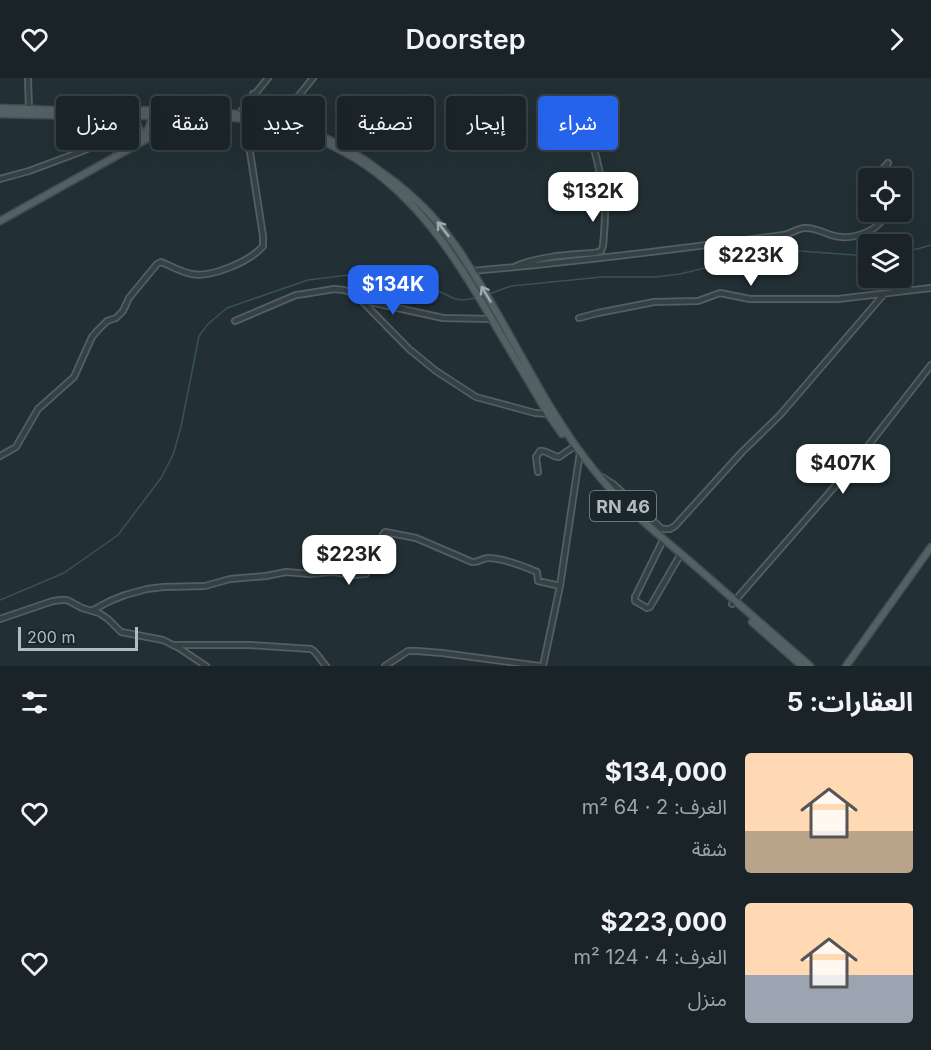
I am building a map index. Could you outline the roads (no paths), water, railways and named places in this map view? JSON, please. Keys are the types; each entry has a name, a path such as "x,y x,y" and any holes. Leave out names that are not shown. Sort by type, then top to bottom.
{"main road":[{"name":"RN 46","path":"0,108 151,112"},
{"name":"RN 46","path":"0,114 56,115"},
{"name":"RN 46","path":"230,114 278,121 337,143 370,163 432,215 474,274 556,418 579,455 599,481 679,557 810,666"},
{"path":"139,144 151,123"},
{"path":"139,128 141,134 139,144"},
{"path":"139,144 151,137"},
{"name":"RN 46","path":"325,143 369,167 404,197 424,219 471,284 548,414 572,448 662,538 802,666"},
{"path":"0,221 126,150"},
{"path":"846,666 931,547"}],"street":[{"path":"28,78 29,109"},
{"path":"239,114 268,78"},
{"path":"253,94 279,108 288,109 313,78"},
{"path":"0,179 29,171 109,139 113,142 118,154"},
{"path":"0,456 16,447 38,409 74,377 92,337 107,321 123,312 129,298 157,264 161,262 194,275 205,274 250,258 263,246 249,150"},
{"path":"511,268 547,257 594,253 601,250 605,212 595,150"},
{"path":"884,168 888,163"},
{"path":"474,274 747,240 787,234 802,228 811,228 841,237 858,235 875,228 881,222"},
{"path":"579,318 654,302 698,301 720,293 750,299 838,299 931,288"},
{"path":"235,321 296,295 334,289 344,290 361,300 409,349 436,371 476,397 535,413 548,414"},
{"path":"596,473 613,484 662,529 675,526 742,452 780,415 884,294"},
{"path":"361,300 443,318 492,319"},
{"path":"733,602 850,469 931,365"},
{"path":"538,471 536,457 540,451 547,451 558,458 572,448"},
{"path":"385,666 408,651 417,651 542,666 560,586 579,455"},
{"path":"93,610 125,595 147,589 205,586 230,579 286,573 366,574 362,551 380,545 385,532 416,538 472,562 489,557 512,563 538,573 537,580 540,582 560,586"},
{"path":"662,542 635,597 636,602 647,608 650,607 679,557"},
{"path":"0,619 61,600 93,610 108,619 121,632 152,637 175,645 206,666"},
{"path":"175,645 250,645 311,649 326,666"}],"waterway":[{"path":"912,250 931,245"},
{"path":"489,294 511,286 602,277 655,277 680,274 786,250 858,255"},
{"path":"0,600 64,573 118,535 161,478 173,455 181,427 199,336 208,324 227,308 308,280 357,274 403,279 428,286 455,299 476,298"}]}
